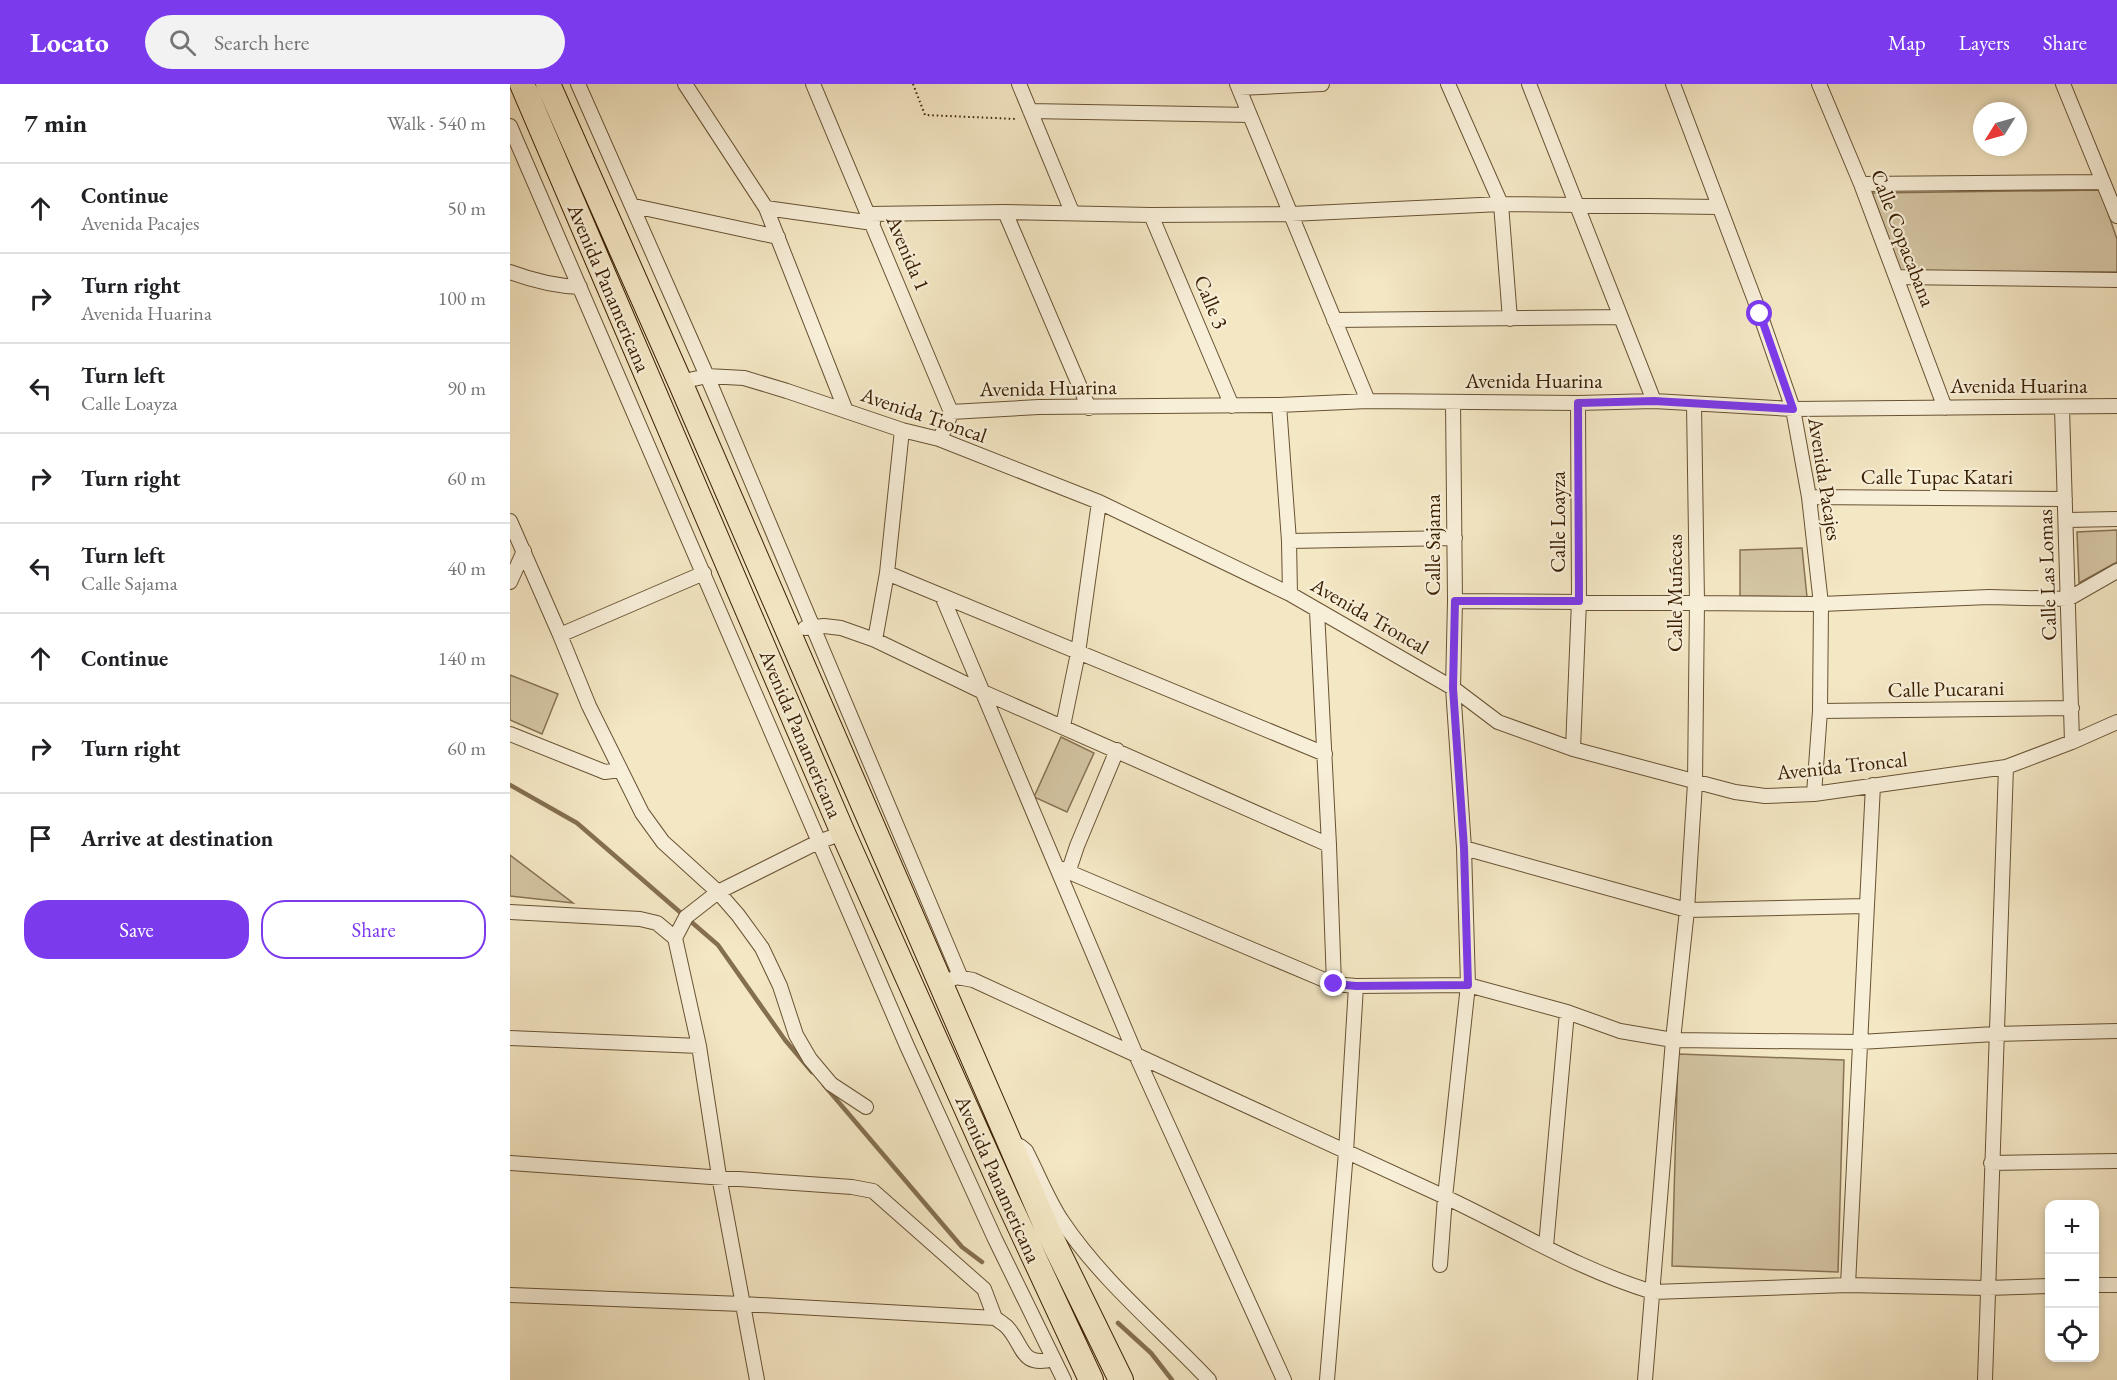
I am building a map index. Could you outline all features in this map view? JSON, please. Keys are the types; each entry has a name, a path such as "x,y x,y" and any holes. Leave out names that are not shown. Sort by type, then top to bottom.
{"highway":[{"name":"Avenida Panamericana","path":"522,84 843,833 1005,1195 1091,1380"},
{"name":"Avenida Panamericana","path":"548,84 787,630 952,980 1004,1129 1048,1231 1121,1380"}],"street":[{"path":"578,84 634,206 812,627 952,980 973,980 1445,1197 1612,1278 1653,1292 1848,1285 1987,1288 2045,1286"},
{"path":"685,84 766,208 846,411"},
{"name":"Avenida 1","path":"813,84 951,412"},
{"path":"1019,84 1072,212"},
{"path":"1322,84 1238,86 1368,401"},
{"path":"1448,84 1501,204 1510,319"},
{"path":"1529,84 1654,401"},
{"name":"Avenida Pacajes","path":"1673,84 1760,314 1793,409 1809,497 1821,604 1820,711 1814,794"},
{"name":"Calle Copacabana","path":"1819,84 1861,184 1946,408"},
{"path":"2063,84 2117,216"},
{"path":"1032,115 1250,115"},
{"name":"Avenida Panamericana","path":"510,126 907,1046 995,1239 1064,1380"},
{"path":"1861,184 2103,182"},
{"path":"766,208 871,219 1005,212 1150,215 1291,214 1501,204 1718,207"},
{"path":"634,206 778,237"},
{"path":"1005,212 1089,408"},
{"name":"Calle 3","path":"1150,215 1232,406"},
{"path":"510,272 558,286 580,287"},
{"path":"1896,277 2117,280"},
{"path":"1334,320 1621,317"},
{"name":"Avenida Troncal","path":"680,382 707,376 744,378 902,430 939,439 1099,502 1290,594 1453,688 1498,722 1573,749 1695,783 1765,796 1814,794 2006,767 2117,722"},
{"name":"Avenida Huarina","path":"951,412 1039,407 1232,406 1368,401 1578,403 1654,401 1793,409 2117,406"},
{"name":"Calle Sajama","path":"1440,1264 1468,985 1464,848 1453,688 1455,538 1453,402"},
{"name":"Calle Loayza","path":"1573,749 1579,601 1578,403"},
{"name":"Calle Muñecas","path":"1645,1380 1673,1040 1687,910 1695,783 1697,602 1694,404"},
{"path":"1279,405 1289,542 1290,594"},
{"name":"Calle Las Lomas","path":"2062,408 2072,742"},
{"path":"939,439 951,412"},
{"path":"875,640 887,573 902,430"},
{"name":"Calle Tupac Katari","path":"1809,497 2065,499"},
{"path":"1063,726 1078,653 1099,502"},
{"path":"2067,520 2117,519"},
{"path":"510,521 589,706 642,813 663,842 718,892 762,948 780,986 796,1035 810,1059 831,1084 866,1107"},
{"path":"1289,542 1455,538"},
{"path":"510,582 524,551"},
{"path":"1455,601 1821,604 1989,597 2068,599 2117,571"},
{"path":"560,635 704,573"},
{"path":"887,573 1325,754"},
{"path":"942,596 1062,870 1136,1055 1284,1380"},
{"path":"1317,611 1334,984"},
{"path":"787,630 824,626 841,628 875,640 983,692 1329,845"},
{"name":"Calle Pucarani","path":"1820,711 2072,708"},
{"path":"510,734 605,772 620,770"},
{"path":"1062,870 1077,846 1117,750"},
{"path":"1984,1380 2006,767"},
{"path":"1848,1285 1873,785"},
{"path":"675,938 686,917 718,892 818,842 843,833"},
{"path":"1464,848 1687,910 1866,906"},
{"path":"1062,870 1334,984 1356,986 1468,985 1566,1012 1620,1031 1673,1040 1860,1042 1995,1034 2117,1031"},
{"path":"510,912 640,919 657,923 675,938 699,1046 719,1176 757,1380"},
{"path":"1327,1380 1346,1152 1356,986"},
{"path":"1546,1246 1566,1012"},
{"path":"510,1038 699,1046"},
{"name":"Avenida Panamericana","path":"1004,1129 1026,1151 1060,1219 1081,1248 1106,1277 1209,1380"},
{"path":"1991,1164 2117,1161"},
{"path":"510,1163 852,1186 873,1191 984,1289 995,1318"},
{"path":"2099,1285 2117,1285"},
{"path":"510,1295 742,1304 995,1318 1007,1327 1023,1353 1034,1361 1043,1362 1053,1359"}],"path":[{"path":"913,84 925,115 1032,115"}],"shaded area":[{"path":"2100,190 2117,239 2117,272 1901,272 1872,193"},
{"path":"2117,530 2117,562 2079,583 2077,532"},
{"path":"1802,548 1807,597 1740,596 1740,550"},
{"path":"510,675 558,694 542,734 510,720"},
{"path":"1061,737 1094,753 1067,812 1034,797"},
{"path":"510,855 573,903 510,896"},
{"path":"1678,1054 1844,1060 1838,1272 1672,1266"}],"waterway":[{"path":"510,785 577,823 718,945 785,1040 812,1072"},
{"path":"824,1085 962,1247 982,1262"},
{"path":"1118,1323 1151,1353 1172,1380"}],"route":[{"path":"1334,984 1356,986 1468,985 1464,848 1453,688 1455,601 1579,601 1578,403 1654,401 1793,409 1760,314"}]}
